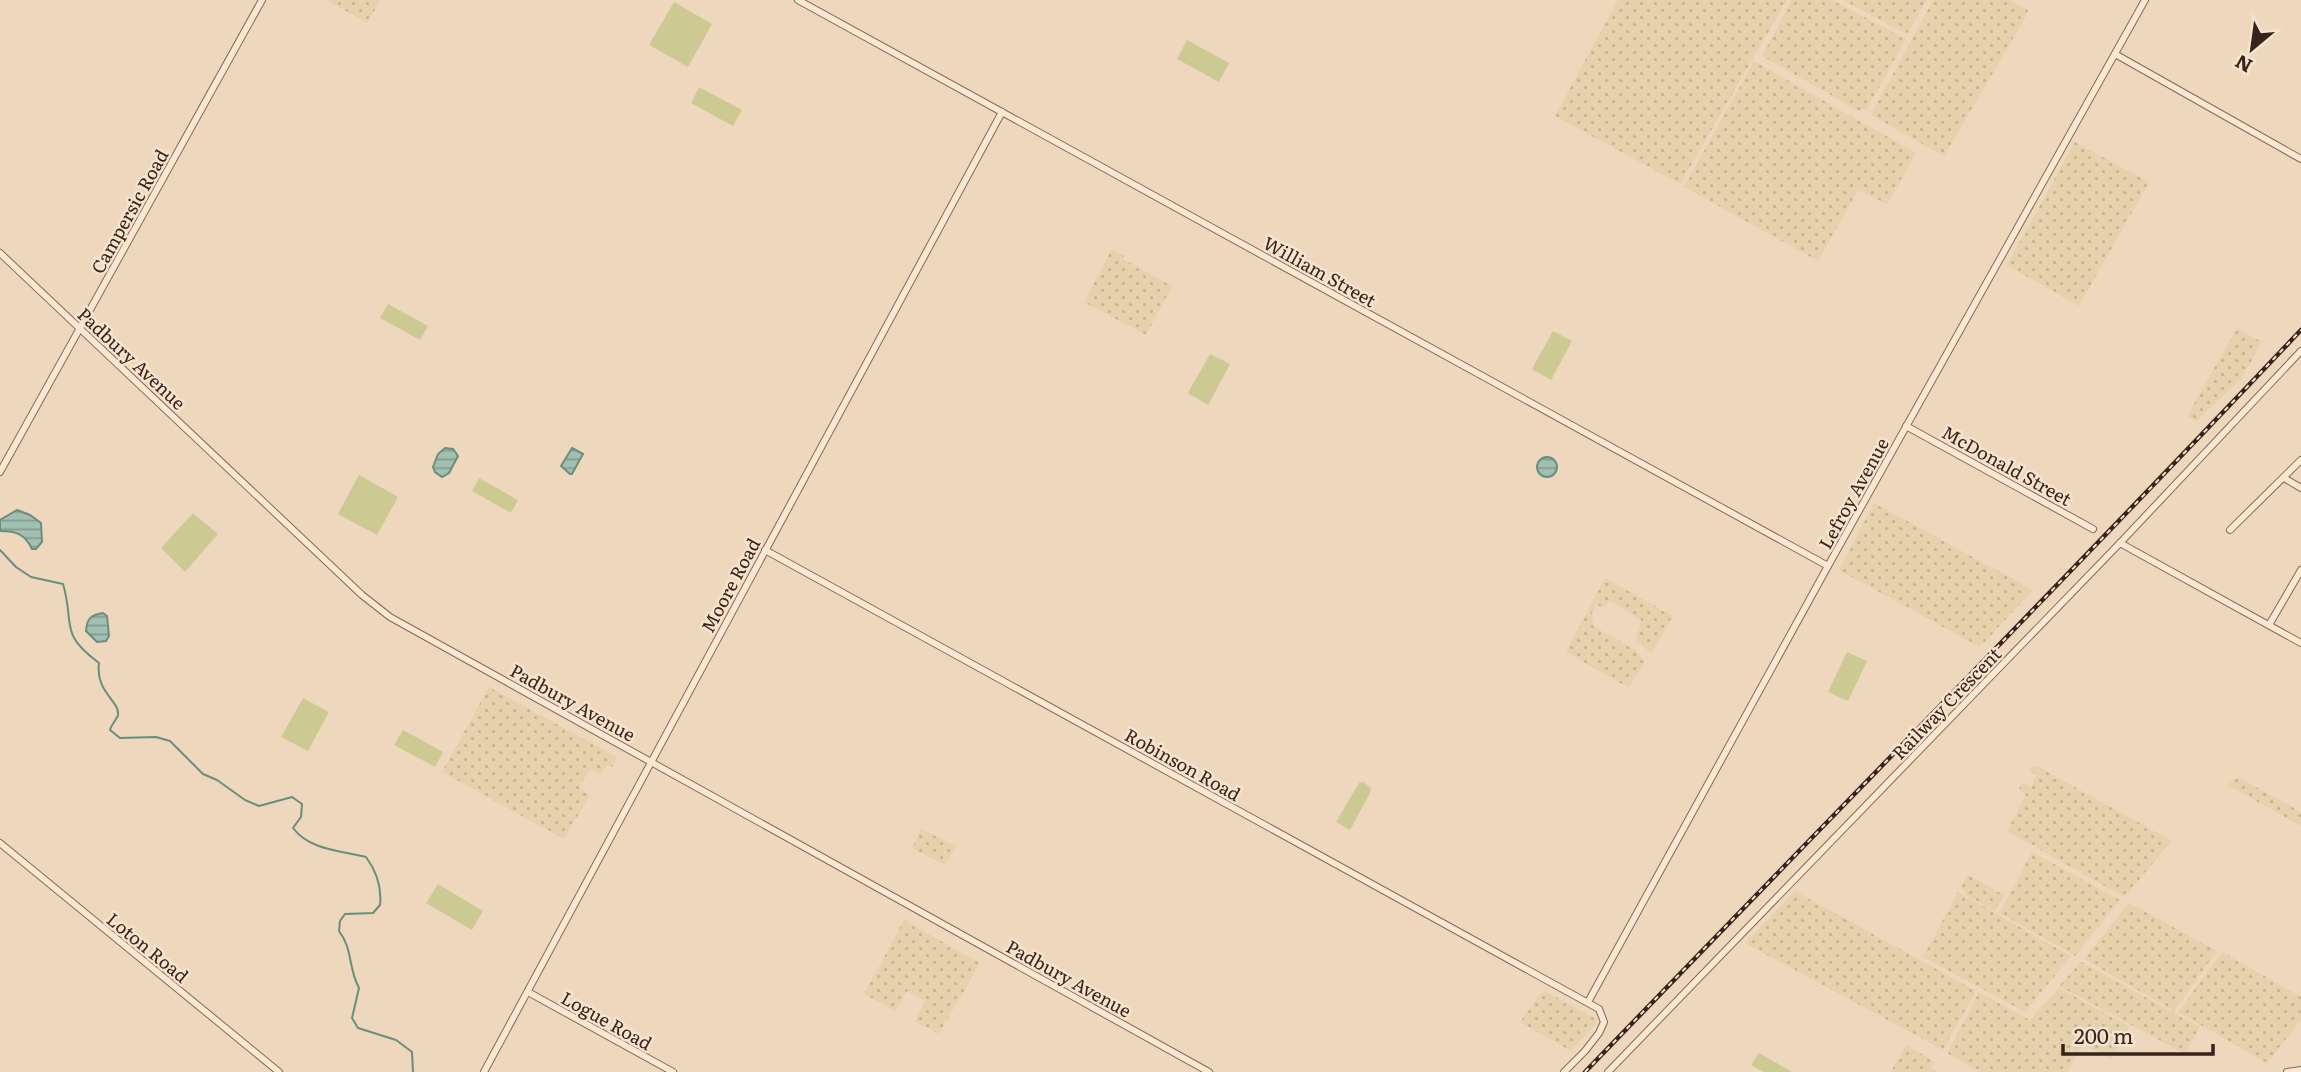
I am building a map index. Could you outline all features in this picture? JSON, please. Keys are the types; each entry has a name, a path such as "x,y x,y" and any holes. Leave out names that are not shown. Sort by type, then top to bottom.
{"street":[{"name":"Campersic Road","path":"0,472 262,0"},
{"name":"William Street","path":"798,0 1828,566"},
{"name":"Lefroy Avenue","path":"1588,1002 2145,0"},
{"path":"2115,54 2301,159"},
{"name":"Moore Road","path":"484,1072 1002,112"},
{"name":"Padbury Avenue","path":"0,253 362,594 390,617 1209,1072"},
{"name":"Railway Crescent","path":"1608,1072 2120,543 2301,351"},
{"name":"McDonald Street","path":"1906,426 2093,528"},
{"path":"2230,530 2301,460"},
{"path":"2284,478 2301,488"},
{"path":"2120,543 2301,643"},
{"name":"Robinson Road","path":"765,550 1588,1002"},
{"path":"2269,625 2301,570"},
{"name":"Loton Road","path":"0,843 279,1072"},
{"name":"Logue Road","path":"528,992 673,1072"},
{"path":"1564,1072 1599,1033 1604,1022 1599,1009 1588,1002"},
{"path":"2287,1072 2301,1070"}],"shaded area":[{"path":"327,0 381,0 367,23"},
{"path":"1618,0 1787,0 1680,184 1555,116"},
{"path":"1792,0 1832,0 1906,39 1867,109 1859,111 1762,56"},
{"path":"1843,0 1927,0 1907,34"},
{"path":"1933,0 2009,0 2029,11 1944,156 1871,115"},
{"path":"674,2 712,24 688,67 649,45"},
{"path":"1187,40 1229,63 1219,82 1177,59"},
{"path":"1754,61 1916,153 1887,204 1858,190 1818,261 1684,187"},
{"path":"699,87 742,110 733,126 691,103"},
{"path":"2075,142 2149,182 2079,306 2007,265"},
{"path":"1112,249 1124,256 1123,259 1172,286 1146,335 1084,302"},
{"path":"388,304 428,326 420,340 380,318"},
{"path":"2237,328 2262,342 2241,379 2197,421 2187,416"},
{"path":"1553,331 1572,341 1551,380 1532,369"},
{"path":"1210,354 1230,364 1208,405 1188,393"},
{"path":"445,448 453,449 458,456 449,473 442,477 433,467 438,454"},
{"path":"572,448 583,454 570,474 561,466"},
{"path":"1547,457 1554,460 1557,467 1554,474 1547,477 1540,474 1537,467 1540,460"},
{"path":"359,475 398,497 377,535 338,514"},
{"path":"479,478 518,500 511,513 472,491"},
{"path":"1874,503 2033,590 1980,647 1839,570"},
{"path":"17,510 41,523 42,542 36,549 32,549 19,534 0,531 0,520"},
{"path":"193,513 218,534 185,572 161,548"},
{"path":"1605,578 1673,616 1651,653 1636,641 1641,620 1610,601 1603,607 1596,605 1592,613 1593,626 1634,649 1645,662 1629,688 1566,652"},
{"path":"103,613 107,616 109,636 106,641 97,642 86,631 90,618"},
{"path":"1847,652 1867,661 1848,701 1828,692"},
{"path":"489,687 617,757 612,767 607,765 601,774 590,769 579,788 590,795 564,839 442,772"},
{"path":"303,698 329,712 308,751 281,737"},
{"path":"403,730 443,752 435,767 394,745"},
{"path":"2035,765 2172,841 2124,897 2007,831 2026,794 2019,789 2022,783 2031,787 2037,775 2029,770"},
{"path":"2238,777 2301,812 2301,826 2227,785"},
{"path":"1363,782 1371,788 1370,793 1350,830 1336,822 1359,783"},
{"path":"921,829 956,846 945,865 912,848"},
{"path":"2032,852 2120,900 2075,956 2000,913"},
{"path":"1968,875 2004,895 1995,911 1964,894 1965,890 1961,888"},
{"path":"438,884 483,911 472,930 426,903"},
{"path":"1795,891 1976,991 1943,1050 1745,943"},
{"path":"1958,892 2071,956 2025,1012 1923,957"},
{"path":"2129,903 2217,951 2174,1011 2084,959"},
{"path":"904,920 980,963 939,1034 915,1021 925,1001 907,991 895,1011 864,994"},
{"path":"2222,952 2301,997 2301,1020 2267,1063 2178,1012"},
{"path":"2081,962 2200,1027 2185,1054 2059,986"},
{"path":"2059,988 2130,1027 2112,1059 2083,1044 2068,1072 1981,1072 1947,1053 1979,992 2030,1020"},
{"path":"1543,990 1593,1017 1597,1023 1571,1051 1520,1022"},
{"path":"1906,1045 1934,1061 1931,1068 1938,1072 1891,1072"},
{"path":"1759,1053 1792,1072 1764,1072 1751,1065"}],"waterway":[{"path":"0,550 16,567 31,577 63,584 73,635 86,653 99,663 104,689 118,710 110,730 120,738 156,737 170,741 203,774 259,806 292,797 302,804 301,817 293,828 300,835 317,845 366,857 378,880 380,905 373,913 345,914 340,921 339,931 359,988 352,1018 358,1028 396,1040 412,1052 413,1072"}],"railway":[{"path":"1585,1072 2301,330"}]}
